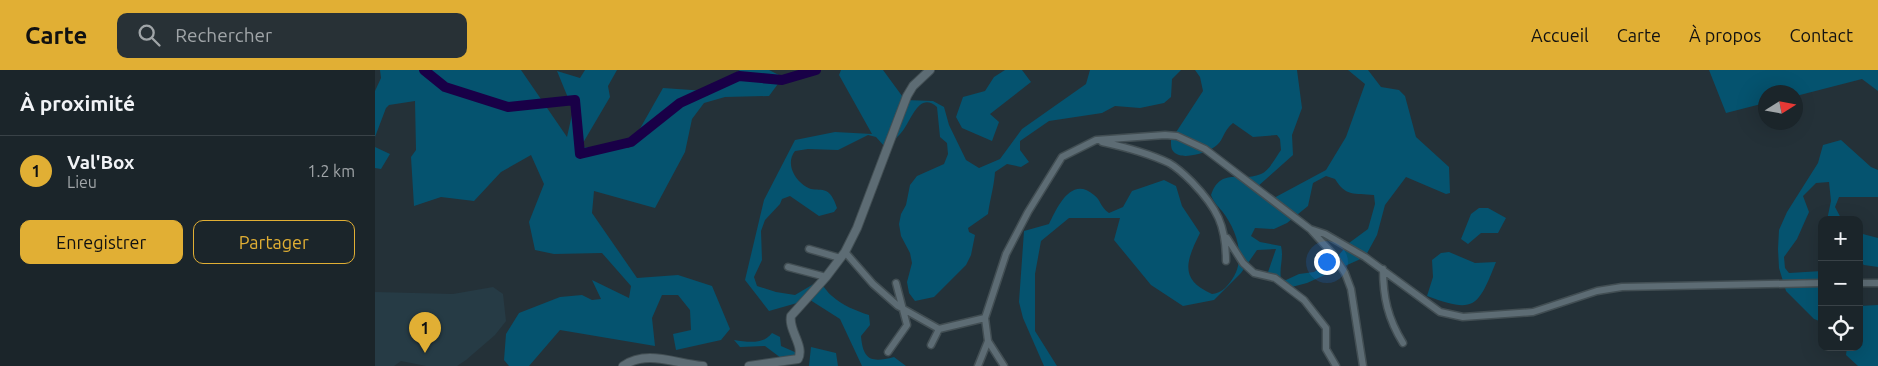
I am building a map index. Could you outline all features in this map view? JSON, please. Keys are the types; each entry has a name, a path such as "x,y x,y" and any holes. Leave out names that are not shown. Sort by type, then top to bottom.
{"street":[{"path":"749,366 798,359 800,352 790,323 791,316 827,277 843,255 857,228 907,96 913,86 930,70"},
{"path":"1004,366 988,341 985,318 1006,254 1028,212 1062,156 1096,140 1165,135 1189,141 1213,154 1310,229 1331,253 1348,281 1355,306 1363,366"},
{"path":"1096,140 1145,153 1174,166 1207,197 1218,213 1225,235 1243,263 1254,273 1275,278 1304,300 1326,328 1325,349 1336,366"},
{"path":"1310,229 1331,238 1383,269 1440,312 1463,317 1533,312 1597,291 1622,287 1818,283"},
{"path":"1225,235 1226,261"},
{"path":"809,249 843,255 904,311 939,329 985,318"},
{"path":"788,267 827,277"},
{"path":"1383,269 1388,314 1403,343"},
{"path":"888,352 907,325 896,283"},
{"path":"1863,283 1878,283"},
{"path":"931,344 939,329"},
{"path":"978,366 988,341"},
{"path":"623,366 633,360 648,356 688,366 703,366"}],"shaded area":[{"path":"380,70 521,70 567,137 573,110 557,71 580,78 585,70 617,70 608,86 610,97 580,148 603,146 629,148 663,88 706,91 740,70 769,70 783,77 769,96 725,97 704,103 692,119 685,152 655,208 594,191 592,213 637,278 678,275 712,286 730,329 721,340 676,350 673,334 691,330 690,310 678,295 662,295 652,318 655,346 560,330 529,366 509,366 504,360 506,334 519,313 560,297 582,295 592,300 601,299 592,280 629,298 631,286 602,253 554,254 535,250 529,222 544,184 531,155 501,172 474,201 441,197 414,206 411,157 416,150 415,101 389,105 386,108 375,137 375,91 381,78"},
{"path":"841,70 883,70 905,100 933,101 944,107 949,125 966,160 979,168 1000,159 1022,129 1086,84 1090,70 1181,70 1172,79 1171,97 1164,103 1140,108 1115,106 1102,113 1049,121 1020,141 1020,150 1029,162 1021,167 1007,164 995,172 988,214 968,228 969,232 975,235 971,255 966,265 934,297 915,301 909,293 907,282 912,263 910,253 901,236 899,224 901,214 906,205 910,185 917,176 944,164 948,154 947,143 940,137 937,107 926,102 921,104 901,133 885,147 876,137 868,135 838,150 808,149 795,151 791,162 797,178 806,187 828,192 837,208 834,212 819,216 790,196 782,199 780,204 765,220 761,231 762,260 754,277 757,286 795,295 817,282 820,283 840,302 854,310 869,315 870,325 861,336 866,355 879,360 894,357 906,366 862,366 840,319 807,298 769,311 745,280 764,200 795,140 835,132 872,134 839,75"},
{"path":"1005,70 1022,70 1031,82 990,114 999,122 992,141 962,128 956,117 963,97 985,91 994,77"},
{"path":"1195,70 1297,70 1302,108 1292,135 1293,155 1257,187 1272,199 1326,170 1346,137 1365,84 1348,70 1368,70 1381,87 1399,90 1405,96 1416,137 1449,167 1450,193 1446,194 1406,177 1385,205 1377,235 1365,257 1307,283 1284,289 1267,275 1276,249 1257,250 1241,273 1214,300 1183,306 1151,285 1114,240 1120,218 1069,218 1041,241 1035,274 1035,331 1057,366 1044,366 1023,318 1019,302 1024,231 1049,224 1056,210 1072,191 1078,189 1086,190 1096,197 1109,213 1123,207 1132,191 1164,180 1176,186 1182,206 1200,233 1191,252 1188,269 1194,282 1201,289 1212,294 1225,288 1236,273 1239,255 1236,236 1211,195 1215,186 1226,178 1253,176 1264,172 1270,167 1281,150 1280,139 1277,135 1253,137 1233,123 1219,143 1213,148 1189,156 1182,156 1173,151 1171,140 1203,91 1200,77","holes":["1326,176 1335,179 1343,189 1351,193 1374,195 1375,204 1368,229 1349,243 1338,256 1314,272 1299,274 1286,280 1281,279 1281,246 1260,242 1251,236 1255,228 1274,229 1287,223 1308,206 1313,183"]},
{"path":"1709,70 1878,70 1878,91 1862,79 1803,94 1803,85 1758,85 1758,105 1726,113"},
{"path":"1841,140 1871,167 1878,170 1878,197 1839,197 1835,207 1840,216 1828,216 1831,201 1829,182 1816,183 1803,196 1809,212 1797,239 1784,257 1785,268 1789,273 1818,271 1818,320 1814,319 1786,291 1779,268 1778,249 1779,230 1787,212 1818,163 1823,145"},
{"path":"375,147 390,154 381,169 375,168"},
{"path":"1479,208 1488,208 1506,218 1498,233 1481,233 1468,244 1461,239 1471,214"},
{"path":"1863,234 1878,238 1878,267 1864,265"},
{"path":"1449,252 1475,263 1496,262 1484,289 1473,303 1455,305 1427,296 1433,277 1432,260 1441,253"},
{"path":"493,287 503,294 506,321 495,335 466,360 457,366 426,366 401,361 394,366 375,366 375,292 453,294"},
{"path":"1878,305 1878,366 1858,366 1846,355 1846,351 1863,351 1863,306"},
{"path":"772,333 780,337 781,346 797,353 797,359 785,361 765,346 740,347 734,340 760,341"},
{"path":"811,347 836,353 838,366 809,366"}],"waterway":[{"path":"424,70 445,87 508,107 575,100 580,154 631,142 680,103 739,76 782,80 816,70"}],"place":[{"name":"Val'Box","path":"425,353"}]}
